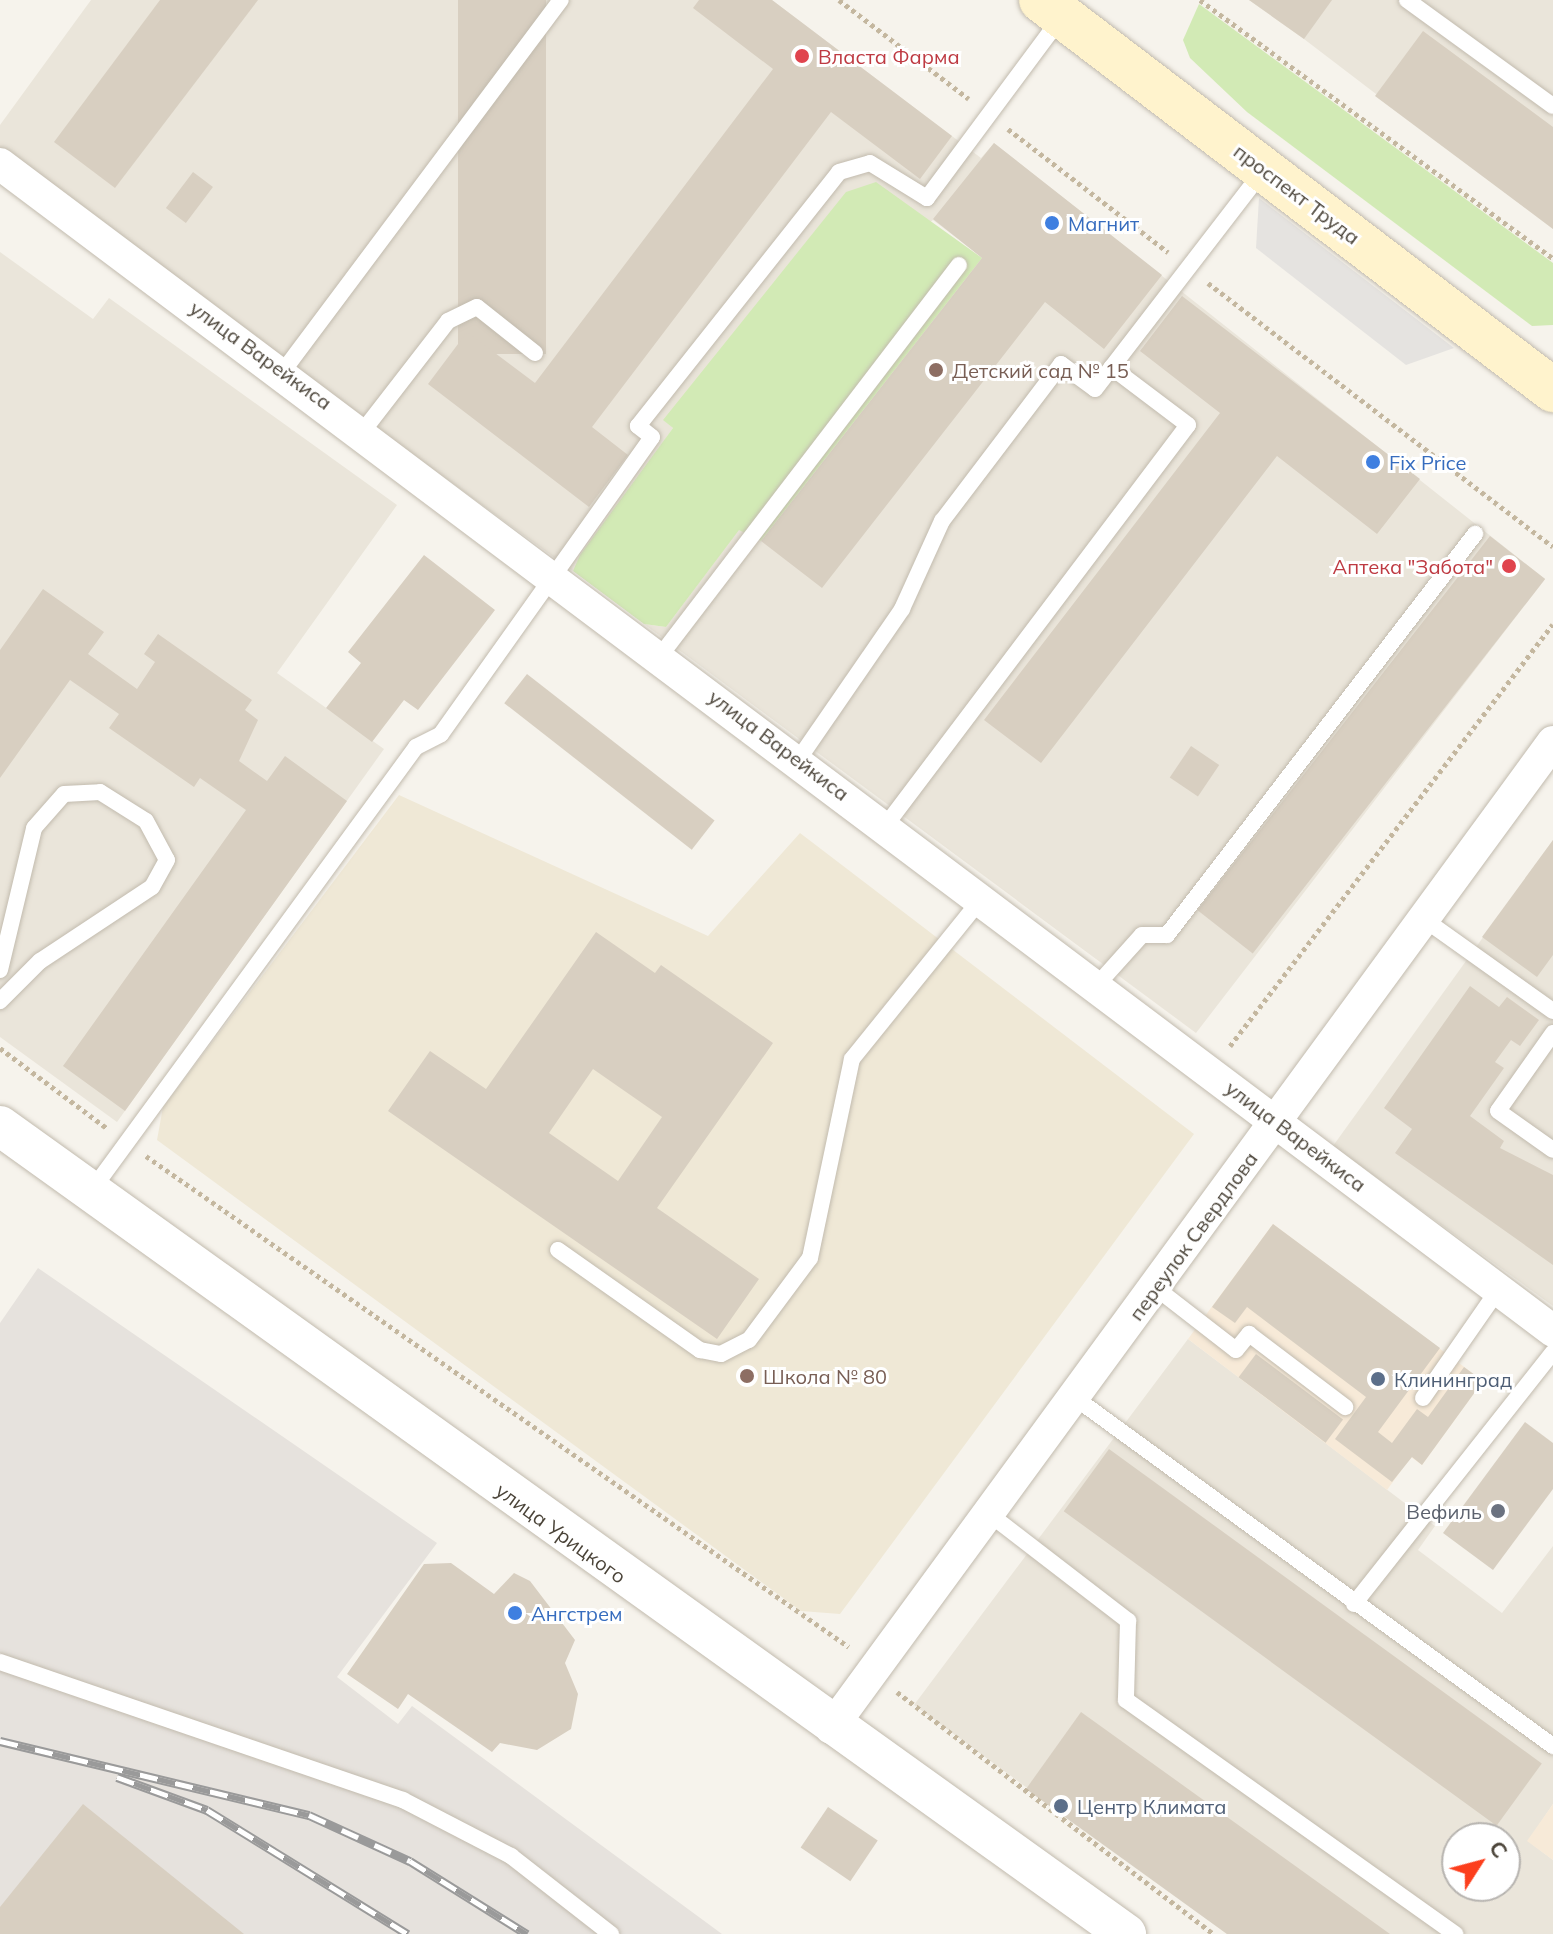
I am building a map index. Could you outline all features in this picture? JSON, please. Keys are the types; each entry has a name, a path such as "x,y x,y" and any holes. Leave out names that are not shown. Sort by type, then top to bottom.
{"main road":[{"name":"проспект Труда","path":"1052,8 1553,390"}],"street":[{"name":"улица Варейкиса","path":"0,164 284,370 1553,1331"},
{"name":"переулок Свердлова","path":"831,1728 1277,1122 1421,917 1553,742"},
{"name":"улица Урицкого","path":"0,1126 831,1728 1126,1934"}],"lane":[{"path":"284,370 561,0"},
{"path":"1407,0 1553,106"},
{"path":"91,1191 416,747 441,734 550,573 652,437 638,426 839,172 870,163 927,198 1052,8"},
{"path":"798,760 902,609 942,521 1061,364 1095,389 1264,169"},
{"path":"660,656 959,265"},
{"path":"363,431 448,321 477,307 535,353"},
{"path":"886,825 1188,425 1111,367"},
{"path":"1097,985 1142,935 1167,935 1475,534"},
{"path":"0,970 34,828 64,794 100,792 146,821 167,860 152,887 40,961 0,1001"},
{"path":"558,1250 700,1350 721,1354 749,1340 810,1258 852,1059 982,898"},
{"path":"1421,917 1553,1011"},
{"path":"1553,1033 1498,1111 1553,1150"},
{"path":"1156,1288 1236,1350 1249,1334 1345,1407"},
{"path":"1423,1398 1498,1290"},
{"path":"1354,1604 1553,1352"},
{"path":"1074,1397 1354,1604 1553,1746"},
{"path":"988,1513 1128,1621 1126,1700 1455,1934"},
{"path":"0,1662 403,1800 511,1856 611,1934"}],"path":[{"path":"1200,0 1553,258"},
{"path":"1211,1071 1553,624"},
{"path":"0,1048 126,1142 875,1666 911,1709 1214,1934"}],"shaded area":[{"path":"91,0 772,0 981,158 994,143 1545,579 1196,1033 644,624 666,627 739,529 761,541 982,257 933,220 664,420 673,428 573,571 0,154 0,125"},
{"path":"1249,0 1553,0 1553,229 1304,39"},
{"path":"1259,198 1454,348 1406,365 1256,248"},
{"path":"0,252 93,319 109,298 397,505 277,673 384,749 117,1122 0,1037"},
{"name":"Школа № 80","path":"399,795 708,936 800,833 1194,1134 840,1614 801,1611 157,1140 163,1107"},
{"path":"1553,840 1553,1306 1333,1146"},
{"path":"1273,1224 1483,1381 1422,1465 1411,1457 1387,1490 1188,1339"},
{"path":"38,1268 437,1543 337,1677 398,1724 412,1706 722,1934 0,1934 0,1323"},
{"path":"1188,1339 1435,1526 1418,1550 1502,1613 1553,1546 1553,1804 1528,1841 1553,1860 1553,1934 1227,1934 914,1705"},
{"path":"1553,1804 1553,1860 1527,1841"}],"green space":[{"path":"1199,4 1553,263 1553,325 1532,326 1247,112 1190,58 1183,40"},
{"path":"876,182 982,258 761,541 739,530 666,627 644,624 573,571 580,555 673,428 663,420 846,192"}],"building":[{"path":"160,0 258,0 115,188 54,142"},
{"path":"458,0 546,0 546,354 458,354"},
{"path":"699,0 772,0 952,136 920,179 831,112 592,427 628,455 589,507 428,384 467,332 535,383 773,69 693,8"},
{"path":"1249,0 1332,0 1304,39"},
{"path":"1423,31 1553,127 1553,229 1375,96"},
{"path":"994,143 1162,275 1104,349 1045,302 822,588 761,541 982,258 933,219"},
{"path":"193,172 213,187 186,223 166,208"},
{"path":"1182,296 1420,479 1377,534 1277,456 1041,763 984,720 1220,413 1140,351"},
{"path":"1490,536 1545,579 1253,953 1198,910"},
{"path":"424,555 495,610 418,710 404,700 372,742 326,708 361,663 348,652"},
{"path":"43,589 104,632 88,654 137,689 155,662 144,654 158,634 252,700 245,710 258,720 239,761 267,781 285,756 347,801 125,1111 63,1066 246,810 200,778 194,787 109,728 119,714 70,680 0,778 0,650"},
{"path":"527,674 715,821 692,850 504,703"},
{"path":"1191,746 1219,765 1198,797 1170,778"},
{"path":"1553,840 1553,955 1537,977 1482,937"},
{"path":"596,932 655,973 661,965 773,1043 657,1208 759,1279 717,1339 388,1111 430,1051 486,1089","holes":["593,1069 662,1117 618,1181 549,1133"]},
{"path":"1470,986 1499,1007 1507,997 1539,1020 1520,1046 1511,1040 1495,1062 1504,1068 1470,1116 1504,1141 1500,1148 1553,1175 1553,1265 1395,1153 1412,1129 1384,1108"},
{"path":"1273,1224 1440,1348 1378,1432 1392,1443 1417,1409 1428,1417 1464,1367 1483,1381 1422,1465 1412,1457 1392,1482 1335,1439 1366,1397 1247,1307 1235,1323 1212,1307"},
{"path":"1256,1354 1343,1420 1326,1443 1239,1377"},
{"name":"Вефиль","path":"1525,1422 1553,1443 1553,1489 1493,1570 1443,1533"},
{"path":"1109,1449 1542,1763 1499,1822 1491,1822 1064,1511"},
{"path":"451,1563 494,1594 514,1573 530,1581 575,1640 565,1663 578,1694 571,1729 537,1750 500,1743 492,1752 408,1694 398,1709 347,1674 424,1564"},
{"path":"1081,1712 1390,1934 1227,1934 1026,1789"},
{"path":"83,1804 244,1934 0,1934 0,1907"},
{"path":"828,1807 878,1841 850,1881 801,1848"}],"railway":[{"path":"0,1741 309,1815 410,1861 527,1934"},
{"path":"117,1777 207,1810 408,1934"}],"place":[{"name":"Власта Фарма","path":"802,56"},
{"name":"Магнит","path":"1052,223"},
{"name":"Детский сад № 15","path":"936,370"},
{"name":"Fix Price","path":"1373,462"},
{"name":"Аптека \"Забота\"","path":"1509,566"},
{"name":"Школа № 80","path":"747,1376"},
{"name":"Клининград","path":"1378,1379"},
{"name":"Вефиль","path":"1498,1511"},
{"name":"Ангстрем","path":"515,1613"},
{"name":"Центр Климата","path":"1061,1806"}]}
